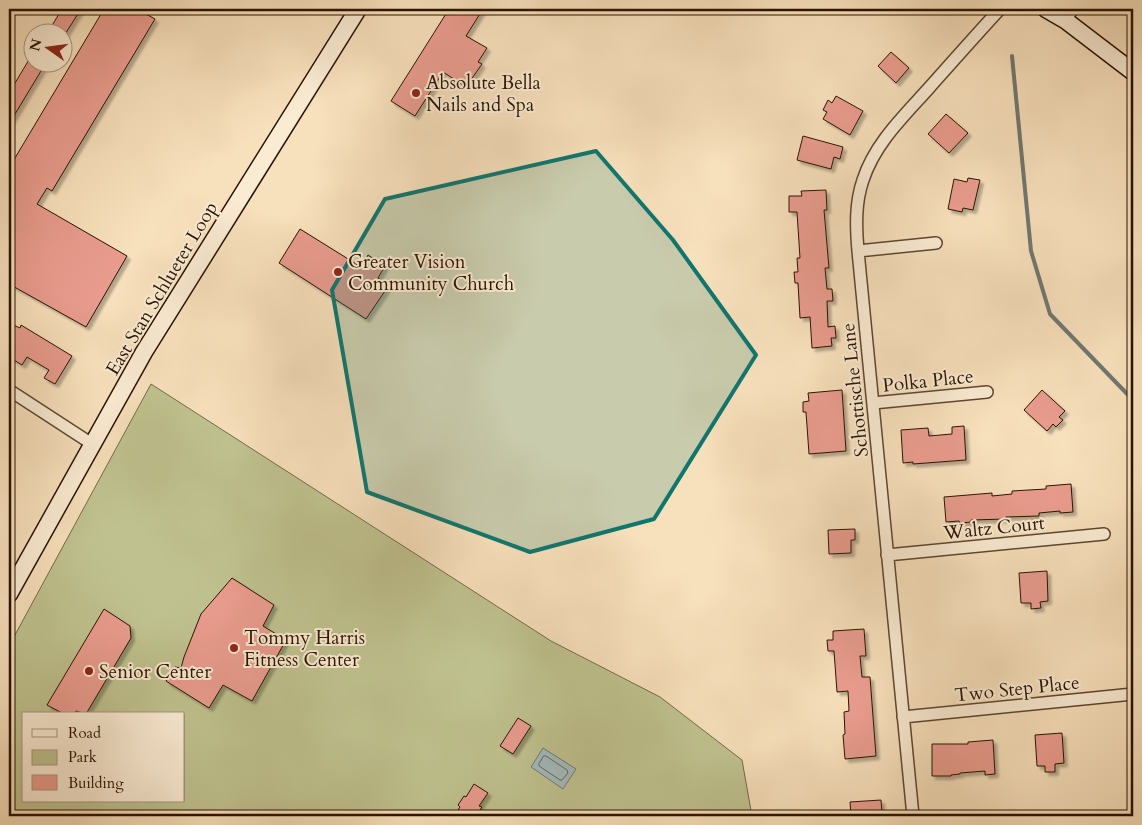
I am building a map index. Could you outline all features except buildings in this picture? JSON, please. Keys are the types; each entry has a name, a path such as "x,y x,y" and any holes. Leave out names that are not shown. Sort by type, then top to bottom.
{"main road":[{"name":"East Stan Schlueter Loop","path":"9,594 92,444 186,284 358,9"},
{"path":"1046,9 1069,14 1133,72"}],"street":[{"name":"Schottische Lane","path":"913,816 858,251 857,206 863,179 874,154 892,128 1000,9"},
{"path":"858,251 936,243"},
{"path":"9,390 92,444"},
{"name":"Polka Place","path":"872,403 987,392"},
{"name":"Waltz Court","path":"888,555 1104,534"},
{"name":"Two Step Place","path":"903,716 1133,694"}],"highlighted area":[{"path":"596,151 673,240 756,355 654,519 530,552 367,492 332,290 385,199"}],"green space":[{"path":"151,384 551,641 660,697 742,760 752,816 9,816 9,646"}],"water":[{"path":"543,748 576,769 563,789 531,767"}],"waterway":[{"path":"1012,56 1031,251 1050,314 1133,400"}],"place":[{"name":"Absolute Bella Nails and Spa","path":"416,93"},
{"name":"Greater Vision Community Church","path":"338,272"},
{"name":"Tommy Harris Fitness Center","path":"234,648"},
{"name":"Senior Center","path":"89,671"}]}
